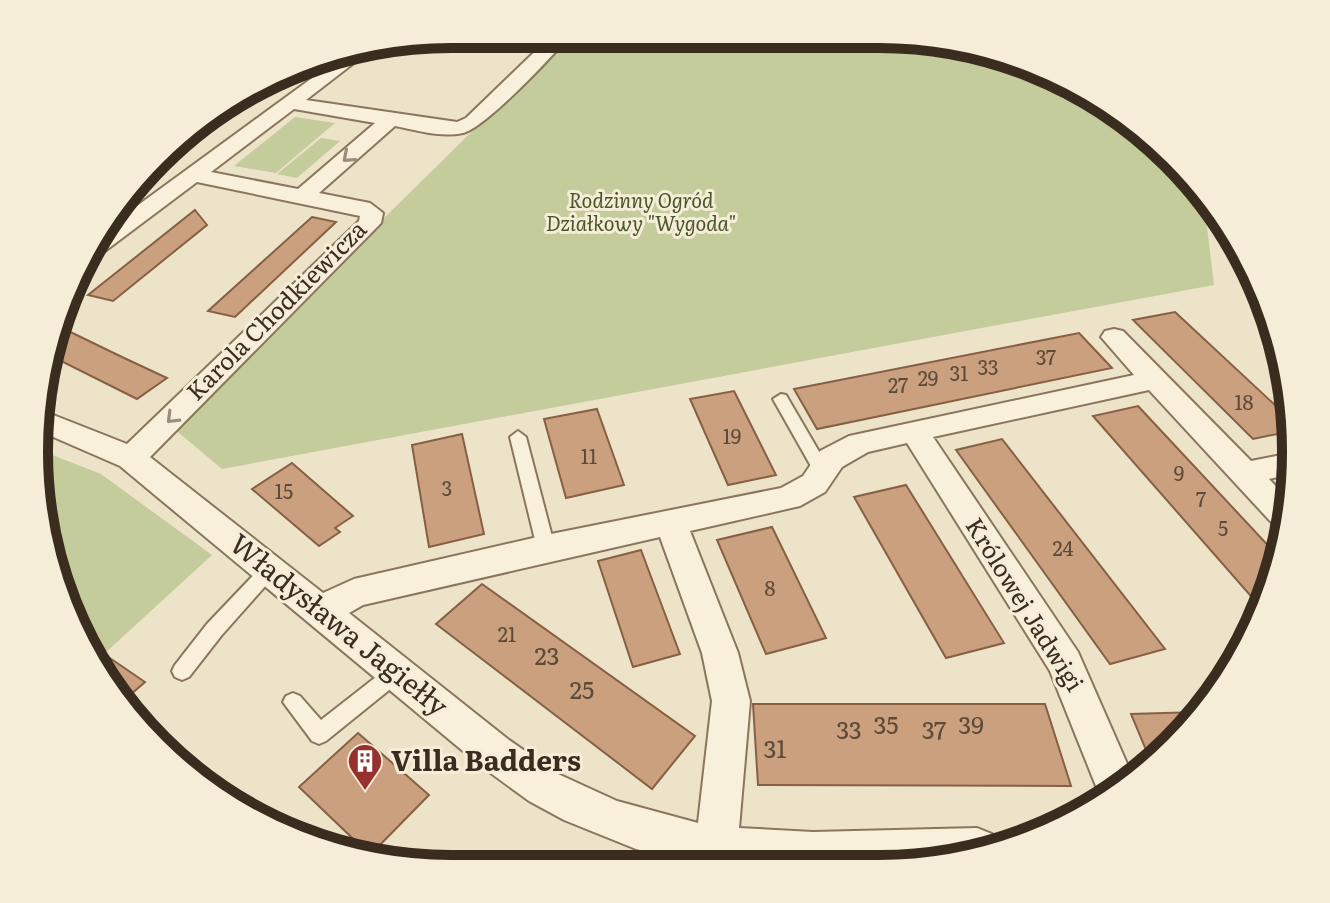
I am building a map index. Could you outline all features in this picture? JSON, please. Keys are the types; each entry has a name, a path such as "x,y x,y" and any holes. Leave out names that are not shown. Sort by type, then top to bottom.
{"street":[{"path":"291,103 441,128 460,128 473,122 548,48"},
{"path":"110,236 344,63"},
{"path":"304,195 391,119"},
{"name":"Karola Chodkiewicza","path":"131,458 370,223 372,213 362,208 193,175"},
{"path":"1114,337 1278,509"},
{"path":"323,611 354,593 546,548 789,498 814,484 831,459 860,443 1153,380"},
{"name":"Władysława Jagiełły","path":"49,424 131,458 398,671 495,753 557,796 608,819 656,834 716,847 790,851 945,849"},
{"name":"Królowej Jadwigi","path":"915,433 1065,663 1114,779"},
{"path":"1244,474 1282,465"},
{"path":"670,521 720,653 731,701 716,847"}],"lane":[{"path":"781,399 822,471"},
{"path":"518,437 546,548"},
{"path":"182,671 214,630 270,569"},
{"path":"293,702 319,734 398,671"}],"green space":[{"name":"Rodzinny Ogród Działkowy \"Wygoda\"","path":"557,48 878,48 931,51 983,62 1033,79 1103,116 1164,166 1206,215 1214,285 222,469 172,427"},
{"path":"295,117 335,123 276,173 234,166"},
{"path":"321,138 340,141 297,178 277,174"},
{"path":"48,453 101,474 212,555 103,655 79,606 62,556 51,504"}],"building":[{"path":"195,210 207,225 113,301 88,295"},
{"path":"312,217 336,222 235,317 208,311"},
{"path":"1175,312 1280,410 1281,433 1253,439 1133,320"},
{"path":"67,330 167,378 137,399 59,360"},
{"path":"1079,333 1112,368 817,429 794,389"},
{"path":"734,391 776,475 728,485 690,399"},
{"path":"1138,406 1270,548 1254,599 1093,416"},
{"path":"597,409 624,485 566,498 544,419"},
{"path":"462,434 484,534 429,547 412,445"},
{"path":"1002,439 1165,649 1110,664 956,450"},
{"path":"292,463 353,516 335,528 340,532 319,546 252,489"},
{"path":"906,485 1004,643 946,658 854,497"},
{"path":"772,527 826,638 766,654 717,540"},
{"path":"641,550 680,654 633,667 598,561"},
{"path":"482,584 695,736 652,789 436,624"},
{"path":"102,652 145,682 130,695"},
{"path":"753,704 1045,704 1071,786 758,785"},
{"path":"1187,712 1147,753 1131,714"},
{"name":"Villa Badders","path":"358,733 429,795 377,848 358,844 299,787"}],"place":[{"name":"Villa Badders","path":"365,792"}]}
